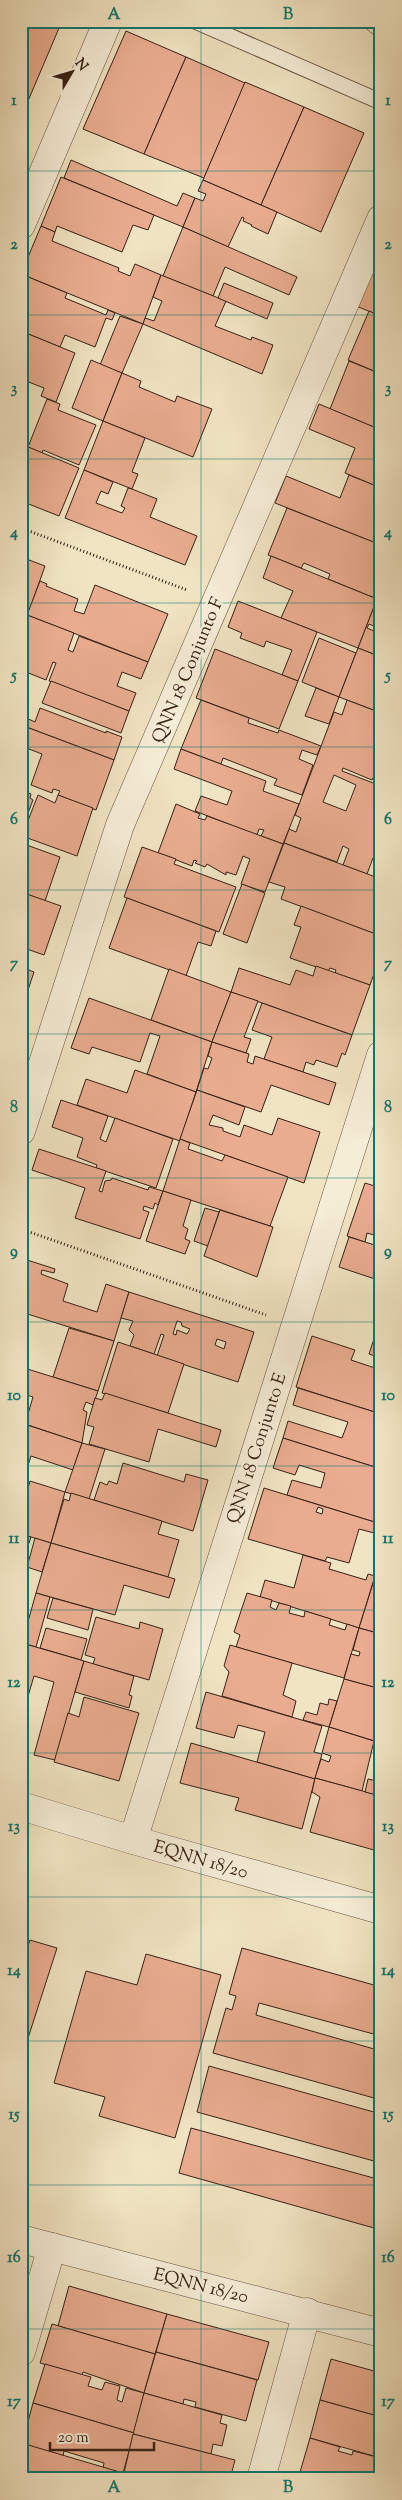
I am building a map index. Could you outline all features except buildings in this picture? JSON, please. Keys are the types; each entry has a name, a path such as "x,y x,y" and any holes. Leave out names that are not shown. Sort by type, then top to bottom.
{"street":[{"path":"21,225 108,21"},
{"name":"QNN 18 Conjunto F","path":"21,1131 120,825 381,220"},
{"name":"QNN 18 Conjunto E","path":"133,1840 381,1056"},
{"name":"EQNN 18/20","path":"21,1806 133,1840 381,1910"},
{"name":"EQNN 18/20","path":"21,2239 307,2312 381,2333"},
{"path":"21,2352 52,2247"},
{"path":"261,2479 307,2312"}],"lane":[{"path":"196,21 381,102"}],"path":[{"path":"21,528 216,601"},
{"path":"21,1229 295,1325"}]}
